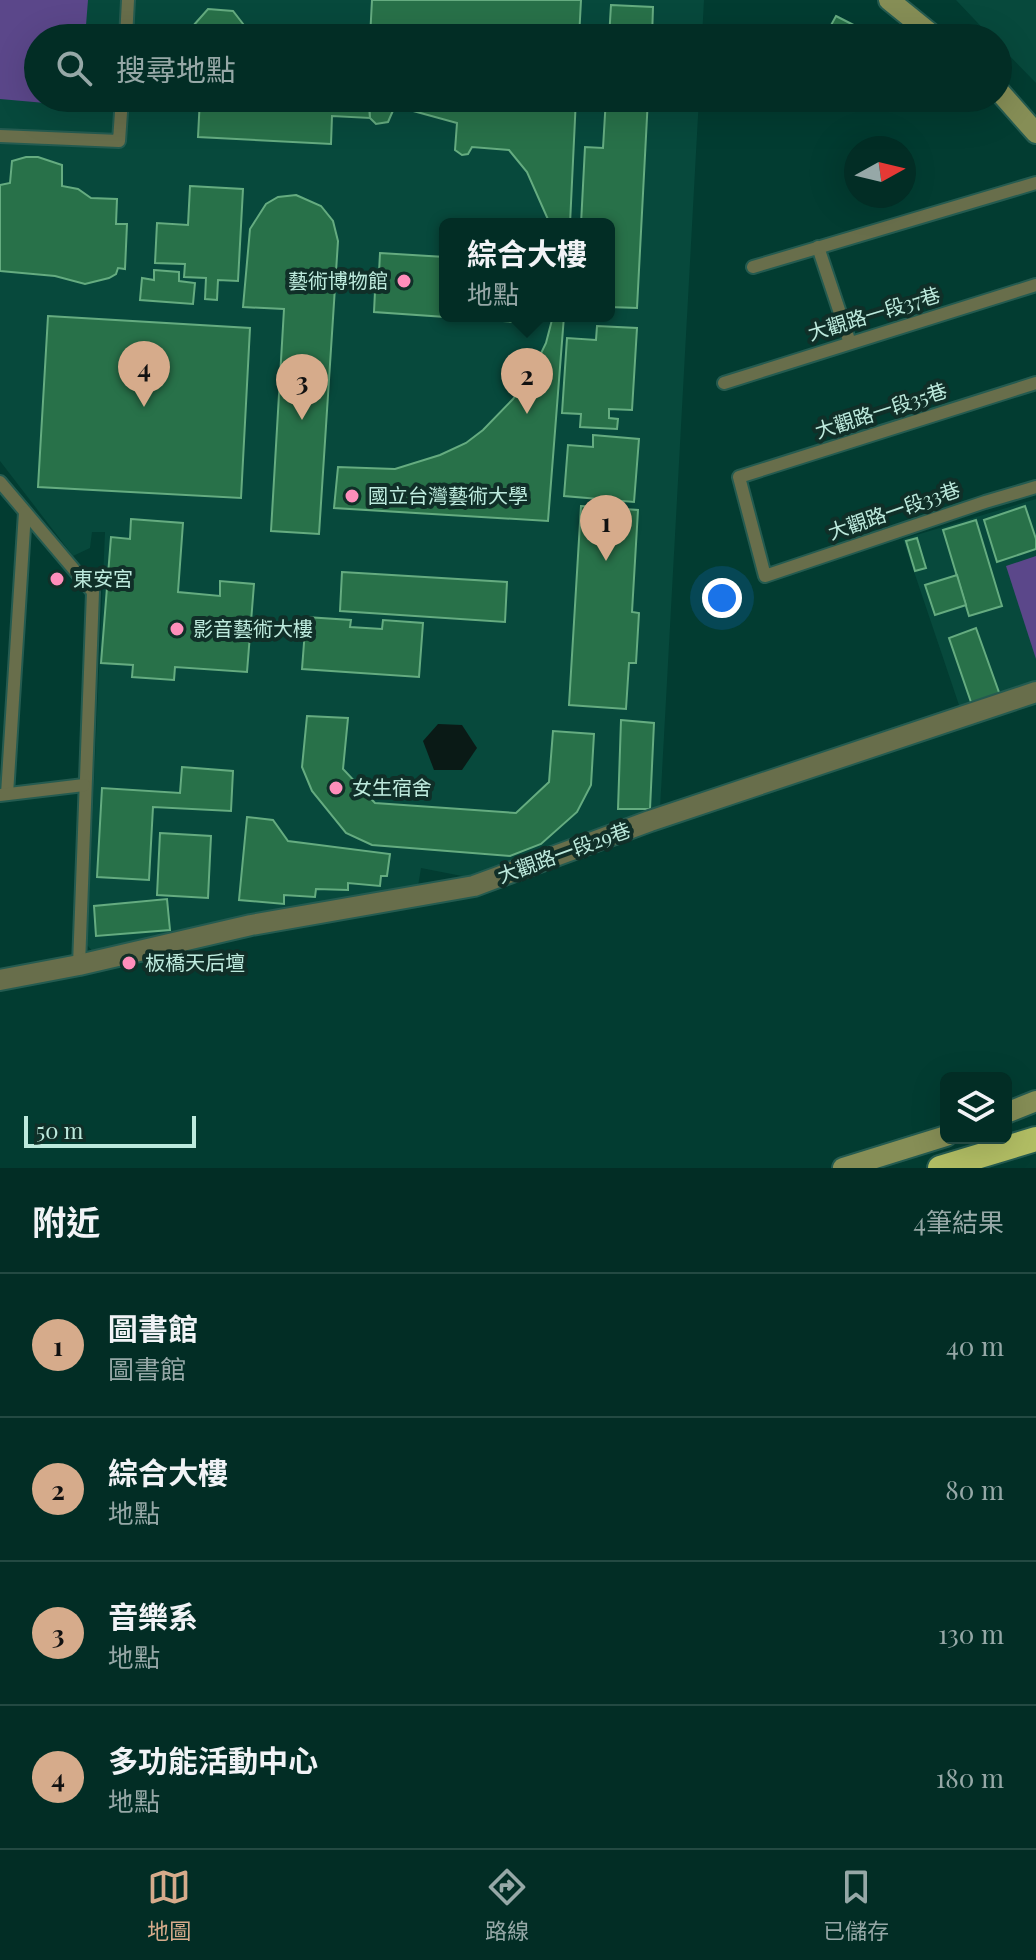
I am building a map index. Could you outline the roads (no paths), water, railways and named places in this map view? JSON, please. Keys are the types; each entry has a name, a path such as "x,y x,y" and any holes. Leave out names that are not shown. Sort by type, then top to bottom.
{"highway":[{"path":"940,1168 1036,1139"}],"street":[{"path":"889,0 919,24"},
{"path":"1012,106 1036,133"},
{"name":"大觀路一段29巷","path":"0,980 251,925 474,886 650,821 1036,692"},
{"path":"1012,1111 1036,1101"},
{"path":"843,1168 940,1138"}],"lane":[{"path":"127,24 128,0"},
{"path":"0,136 119,141 121,112"},
{"path":"753,267 1036,183"},
{"path":"818,247 850,343"},
{"name":"大觀路一段37巷","path":"724,383 1036,285"},
{"name":"大觀路一段35巷","path":"765,576 739,477 1036,383"},
{"path":"0,482 93,592 79,965"},
{"name":"大觀路一段33巷","path":"765,576 1036,487"},
{"path":"25,512 4,795 84,785"}],"place":[{"name":"藝術博物館","path":"404,281"},
{"name":"多功能活動中心","path":"144,407"},
{"name":"綜合大樓","path":"527,414"},
{"name":"音樂系","path":"302,420"},
{"name":"國立台灣藝術大學","path":"352,496"},
{"name":"圖書館","path":"606,561"},
{"name":"東安宮","path":"57,579"},
{"name":"影音藝術大樓","path":"177,629"},
{"name":"女生宿舍","path":"336,788"},
{"name":"板橋天后壇","path":"129,963"}]}
